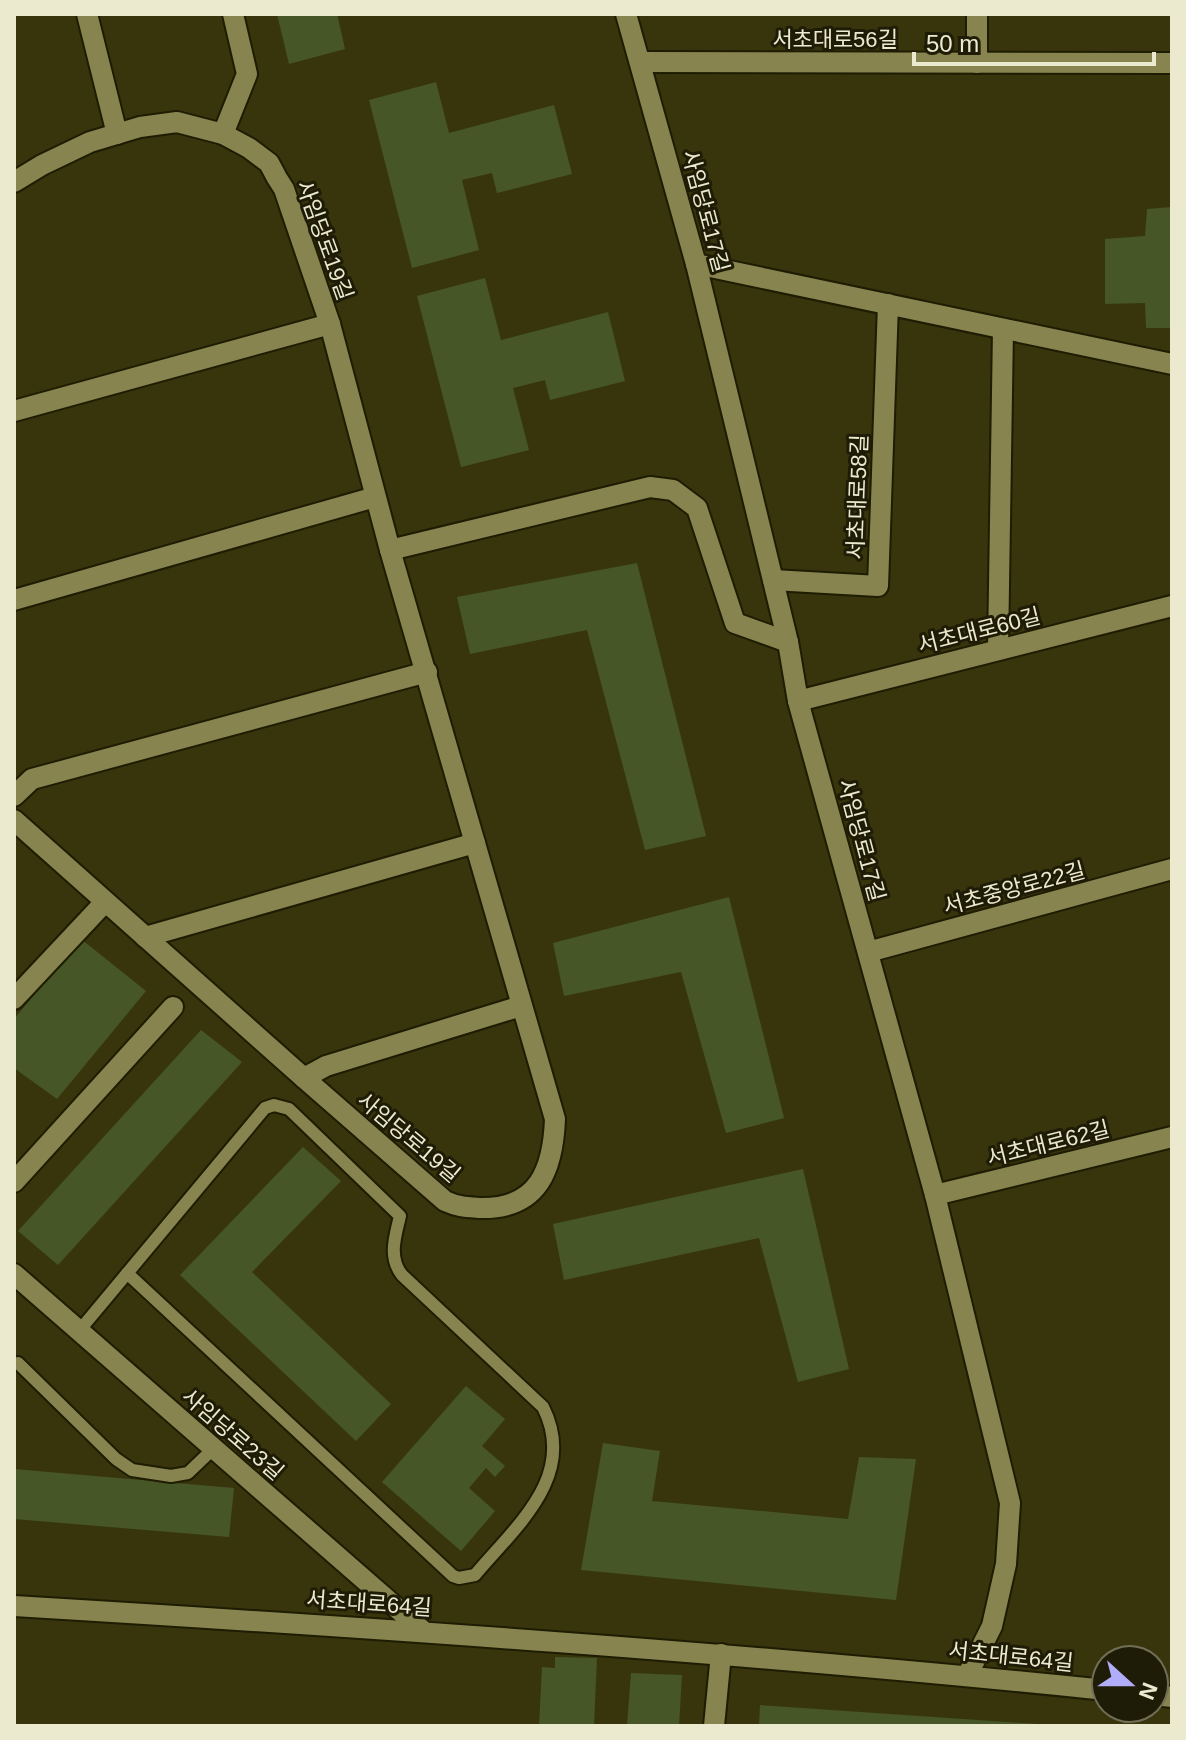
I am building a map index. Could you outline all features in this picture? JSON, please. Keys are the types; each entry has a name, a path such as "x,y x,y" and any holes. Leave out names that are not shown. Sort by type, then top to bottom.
{"street":[{"path":"87,14 117,134"},
{"path":"223,134 247,74 233,14"},
{"name":"사임당로17길","path":"626,14 642,62 696,264 788,642 798,701 935,1195 1010,1503 1006,1564 992,1626 967,1676"},
{"path":"977,14 977,63"},
{"name":"서초대로56길","path":"642,62 1172,63"},
{"name":"사임당로19길","path":"14,182 90,142 140,127 177,122 223,134 249,148 269,163 284,189 330,324 375,497 555,1119 554,1150 545,1173 519,1203 500,1208 458,1208 445,1201 14,820"},
{"path":"696,264 1172,364"},
{"name":"서초대로58길","path":"773,580 878,586 888,304"},
{"name":"사임당로19길","path":"14,411 330,324"},
{"path":"998,650 1003,329"},
{"path":"390,550 650,487 673,490 697,508 735,623 788,642"},
{"path":"14,600 375,497"},
{"name":"서초대로60길","path":"798,701 1172,606"},
{"path":"14,796 32,779 427,672"},
{"path":"145,937 475,843"},
{"name":"서초중앙로22길","path":"868,952 1172,869"},
{"path":"14,999 105,902"},
{"name":"사임당로19길","path":"304,1078 326,1066 521,1006"},
{"path":"14,1182 173,1007"},
{"name":"서초대로62길","path":"935,1195 1172,1137"},
{"name":"사임당로23길","path":"14,1274 422,1630"},
{"name":"서초대로64길","path":"14,1606 422,1630 1090,1688"},
{"path":"714,1726 721,1654"}],"lane":[{"path":"79,1331 127,1273 265,1108 274,1105 289,1109 400,1216 393,1247 394,1266 543,1407 552,1426 555,1450 550,1476 531,1508 475,1575 453,1576 127,1273"},
{"path":"18,1363 116,1459 132,1470 171,1476 188,1473 213,1449"}],"building":[{"path":"277,14 337,14 345,49 289,64"},
{"path":"436,82 449,133 554,105 572,174 497,193 492,173 462,180 479,250 412,268 369,100"},
{"path":"1172,207 1172,328 1146,328 1145,303 1105,304 1105,239 1145,236 1147,209"},
{"path":"485,278 501,340 608,312 625,381 550,400 545,380 513,388 529,450 461,467 417,296"},
{"path":"637,563 706,836 645,850 587,630 470,654 457,597"},
{"path":"729,897 784,1118 726,1133 681,972 564,996 553,943"},
{"path":"81,939 146,991 57,1099 14,1068 14,1019"},
{"path":"201,1030 242,1062 58,1265 18,1231"},
{"path":"303,1147 341,1181 252,1272 391,1404 356,1441 180,1275"},
{"path":"803,1169 849,1369 798,1382 759,1238 564,1280 553,1224"},
{"path":"466,1386 505,1419 482,1446 505,1466 495,1477 486,1468 469,1488 495,1511 461,1551 382,1482"},
{"path":"603,1443 660,1451 652,1501 848,1519 859,1457 916,1459 896,1600 581,1570"},
{"path":"14,1469 234,1488 229,1537 14,1519"},
{"path":"555,1657 597,1658 594,1726 539,1726 542,1667 555,1668"},
{"path":"631,1673 682,1675 679,1726 627,1726"},
{"path":"760,1705 1038,1724 1038,1726 759,1726"}]}
